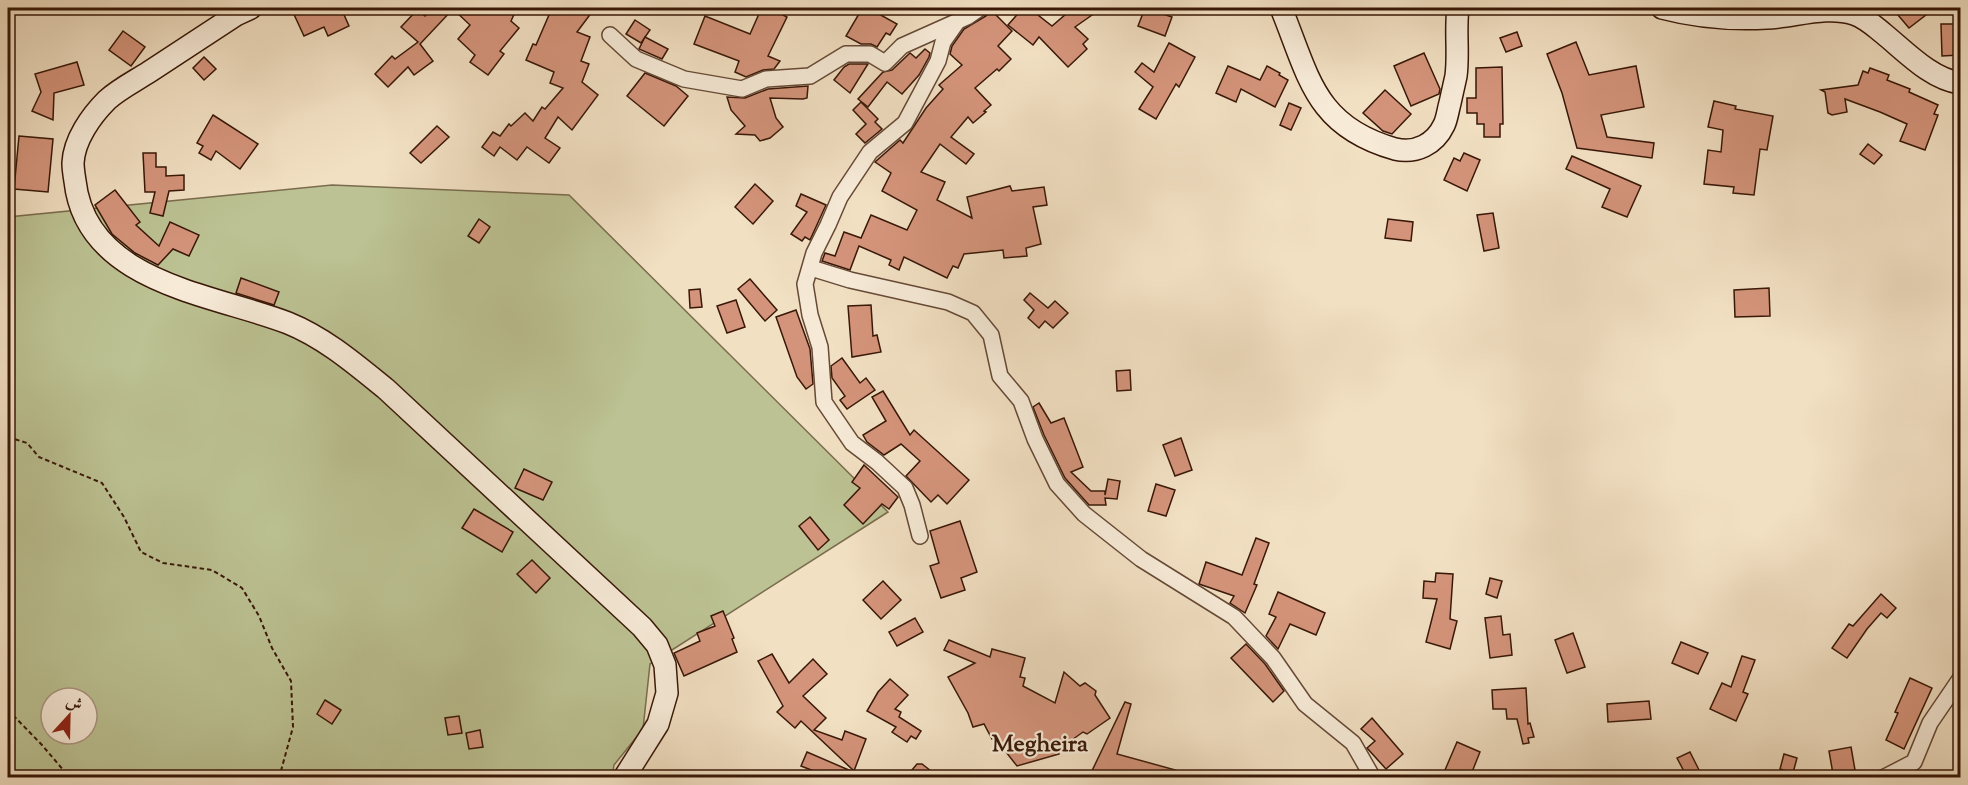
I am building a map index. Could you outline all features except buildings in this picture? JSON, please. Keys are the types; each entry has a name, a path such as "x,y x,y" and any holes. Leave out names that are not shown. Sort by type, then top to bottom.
{"main road":[{"path":"251,8 236,15 109,99 88,121 73,162 76,190 82,210 94,232 123,260 157,281 287,323 313,335 345,356 386,388 642,627 657,645 665,665 667,693 658,724 624,777"},
{"path":"1281,8 1313,90 1328,111 1349,129 1373,142 1402,150 1421,149 1437,138 1445,123 1456,76 1458,8"},
{"path":"1662,8 1688,15 1729,18 1767,18 1841,11 1855,14 1867,19 1936,74 1950,82 1960,83"}],"street":[{"path":"610,35 636,59 684,79 742,89 766,79 810,76 846,54 870,54 885,63 902,46 957,22 980,8"},
{"path":"920,536 905,488 852,443 824,402 820,347 810,315 806,284 814,253 840,197 870,152 905,123 938,61 943,42 957,22"},
{"path":"811,268 850,280 948,303 973,313 991,335 1000,376 1022,401 1035,439 1058,484 1084,513 1141,559 1234,617 1273,658 1305,704 1353,743 1373,777"},
{"path":"1884,777 1914,762 1930,723 1960,679"}],"path":[{"path":"8,437 27,443 39,457 102,483 124,517 141,552 163,563 212,570 242,588 259,616 272,648 291,681 293,728 279,777"},
{"path":"8,710 70,777"}],"green space":[{"path":"332,185 569,195 888,512 650,664 643,729 614,765 612,777 8,777 8,217"}],"district":[{"name":"Megheira","path":"1040,745"}]}
